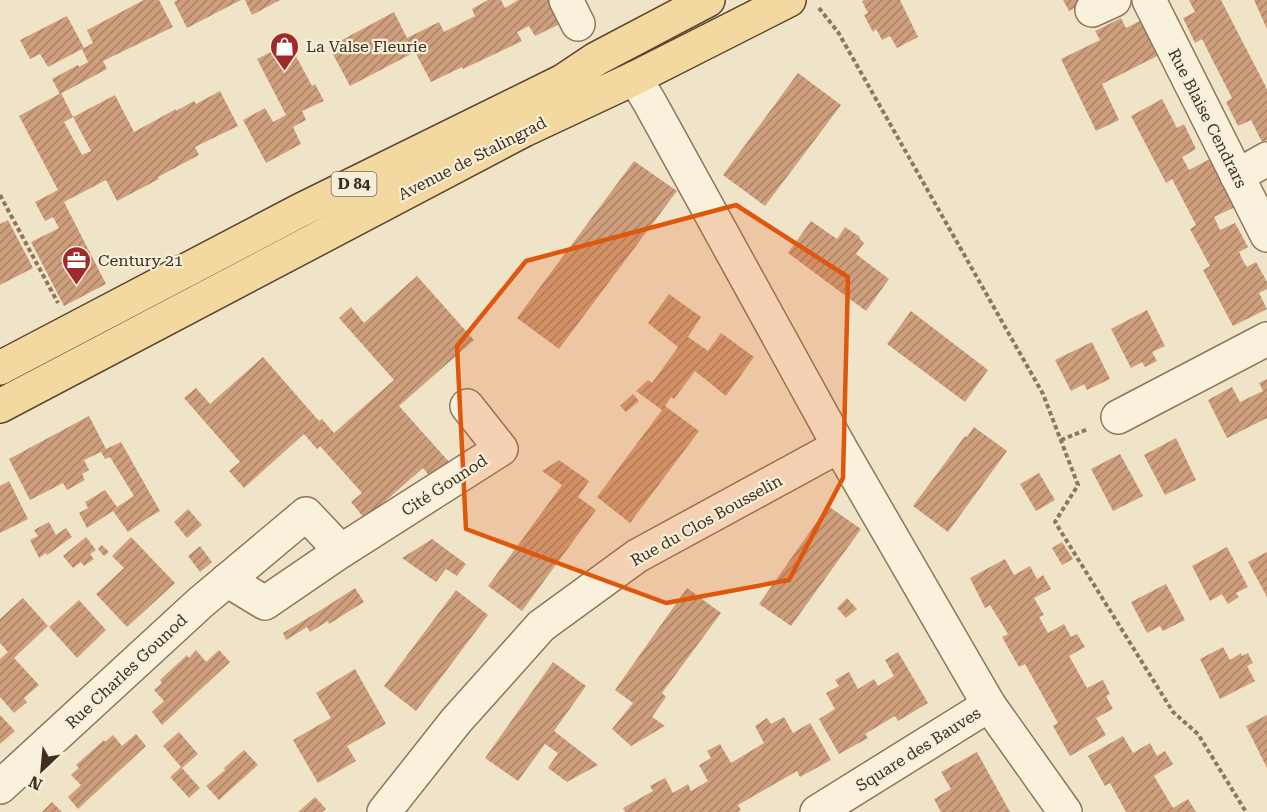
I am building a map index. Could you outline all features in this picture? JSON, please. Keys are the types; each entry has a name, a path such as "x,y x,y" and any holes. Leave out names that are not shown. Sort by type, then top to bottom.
{"main road":[{"name":"Avenue de Stalingrad","path":"0,368 299,211 562,81 596,59 708,0"},
{"name":"Avenue de Stalingrad","path":"0,406 524,130 635,78 789,0"}],"street":[{"name":"Rue Blaise Cendrars","path":"1149,0 1267,235"},
{"path":"635,78 839,446"},
{"path":"1237,176 1267,159"},
{"path":"1118,417 1267,339"},
{"name":"Cité Gounod","path":"227,580 265,603 341,551 501,449 467,406"},
{"name":"Square des Bauves","path":"839,446 989,705 1065,812"},
{"name":"Rue du Clos Bousselin","path":"384,812 456,721 541,626 637,556 839,446"},
{"path":"227,580 306,514 341,551"},
{"name":"Rue Charles Gounod","path":"0,788 227,580"},
{"name":"Square des Bauves","path":"817,812 989,705"}],"path":[{"path":"813,0 837,32 1042,394 1078,485 1055,522 1173,712 1198,734 1246,812"},
{"path":"0,195 72,330"}],"highlighted area":[{"path":"736,205 848,277 843,478 789,580 666,603 466,529 457,346 526,261"}],"building":[{"path":"144,0 159,0 173,27 103,61 107,69 60,94 52,79 88,62 82,49 48,67 40,54 30,59 20,40 67,16 84,48 93,43 87,30"},
{"path":"177,0 241,0 187,28 174,2"},
{"path":"245,0 280,0 252,15"},
{"path":"488,0 501,0 505,8 518,0 548,0 560,24 535,36 529,26 517,32 522,41 431,82 415,52 350,86 329,47 394,12 407,38 439,22 444,32 475,16 472,9"},
{"path":"900,0 918,37 897,48 890,36 882,40 876,29 873,32 864,15 868,13 862,1"},
{"path":"1063,0 1089,0 1069,11"},
{"path":"1189,0 1221,0 1267,89 1267,140 1262,142 1251,120 1238,126 1226,102 1232,98 1202,39 1195,43 1183,18 1195,12"},
{"path":"1254,0 1267,0 1267,29"},
{"path":"1121,18 1126,28 1142,20 1159,55 1102,84 1119,120 1096,131 1061,59 1100,40 1095,31"},
{"path":"289,43 312,86 315,84 324,101 302,111 306,120 293,127 301,144 266,163 243,120 265,108 273,122 286,115 257,59"},
{"path":"798,73 841,105 765,206 723,175"},
{"path":"220,91 238,126 195,147 199,155 117,201 106,180 64,202 106,284 64,306 31,242 59,228 53,217 45,221 35,202 58,190 19,116 61,93 73,117 115,95 134,132 176,109 176,111 194,101 196,104","holes":["73,117 91,151 82,155 64,122"]},
{"path":"1162,99 1177,128 1184,124 1196,149 1182,157 1189,170 1210,159 1235,207 1214,217 1220,230 1235,223 1248,247 1239,252 1243,261 1247,267 1256,262 1267,282 1267,289 1259,293 1267,309 1233,326 1203,270 1210,266 1190,229 1196,225 1172,179 1166,183 1131,116"},
{"path":"634,161 677,191 559,349 517,318"},
{"path":"8,220 33,268 0,285 0,224"},
{"path":"811,221 837,239 845,227 860,237 864,243 856,254 889,279 866,311 788,253"},
{"path":"417,276 474,340 399,406 450,463 432,479 423,468 365,519 351,502 362,493 320,446 317,449 304,434 244,488 229,471 240,462 184,398 196,388 210,404 263,357 319,421 322,419 334,433 394,380 339,318 351,307 364,323"},
{"path":"669,294 701,317 688,337 708,351 721,333 754,357 726,396 695,371 674,399 671,397 665,406 699,431 630,523 597,497 662,410 636,391 648,380 652,383 678,347 648,323"},
{"path":"1147,310 1165,346 1152,352 1157,361 1145,367 1142,362 1131,368 1111,329"},
{"path":"911,311 988,370 965,402 887,344"},
{"path":"1092,342 1110,379 1087,390 1084,384 1071,391 1055,360"},
{"path":"1267,379 1267,418 1227,438 1208,400 1232,387 1240,402 1263,391 1259,383"},
{"path":"633,394 639,401 626,412 620,406"},
{"path":"89,416 106,449 121,442 160,511 128,532 113,511 87,528 79,513 88,508 85,502 105,490 117,507 134,496 110,457 105,459 101,452 84,460 89,470 82,474 85,480 67,490 63,483 30,500 9,459"},
{"path":"974,427 1007,451 948,532 913,506"},
{"path":"1176,438 1196,480 1165,495 1144,455"},
{"path":"1120,454 1143,496 1113,511 1091,469"},
{"path":"559,460 589,481 578,497 596,510 522,611 488,586 562,485 542,471"},
{"path":"1039,473 1055,500 1036,511 1020,484"},
{"path":"9,481 28,519 0,533 0,486"},
{"path":"828,506 861,529 791,626 759,604"},
{"path":"188,509 202,525 187,538 174,522"},
{"path":"49,522 56,535 66,528 72,537 39,558 30,540 38,536 34,530"},
{"path":"86,537 96,550 90,554 94,559 84,566 81,562 73,568 63,556"},
{"path":"131,537 175,583 127,627 96,594 124,568 112,556"},
{"path":"432,539 466,564 457,576 446,569 436,582 402,558"},
{"path":"1062,542 1073,559 1062,565 1052,548"},
{"path":"102,545 109,552 104,556 98,549"},
{"path":"200,546 212,562 200,572 188,556"},
{"path":"1227,547 1248,587 1236,593 1239,597 1228,604 1222,594 1210,601 1192,566"},
{"path":"1267,552 1267,597 1248,562"},
{"path":"1005,559 1014,575 1030,566 1037,579 1043,575 1051,589 1034,598 1044,615 1039,617 1048,633 1064,624 1071,637 1077,634 1085,647 1069,656 1087,688 1103,680 1110,694 1106,696 1113,709 1096,718 1106,735 1070,756 1053,726 1058,723 1025,664 1019,667 1002,637 1008,634 990,605 985,608 970,578"},
{"path":"1166,584 1185,620 1163,631 1160,626 1147,633 1131,602"},
{"path":"355,588 364,602 329,624 328,621 310,632 307,627 286,640 283,633"},
{"path":"687,588 721,613 662,693 666,697 652,717 665,726 631,746 612,729 633,703 615,690"},
{"path":"456,590 488,615 416,711 384,686"},
{"path":"23,598 48,626 14,658 39,685 24,698 27,702 14,713 0,697 0,659 8,652 0,643 0,619"},
{"path":"847,598 857,609 846,618 837,608"},
{"path":"79,600 106,630 77,658 49,627"},
{"path":"1223,647 1230,660 1241,653 1242,656 1248,653 1253,663 1247,666 1255,681 1220,699 1200,659"},
{"path":"196,650 206,662 219,650 230,662 162,725 152,712 164,701 154,690 162,683 160,680 187,655 189,658"},
{"path":"898,652 928,703 898,721 895,716 865,734 868,738 839,754 819,719 835,709 826,693 839,686 835,680 849,672 858,689 874,679 878,686 894,676 885,660"},
{"path":"553,662 586,686 554,731 598,765 567,782 548,768 558,753 545,744 518,781 485,758"},
{"path":"355,669 386,724 347,746 356,761 318,783 293,740 331,718 316,693"},
{"path":"0,715 15,731 0,744"},
{"path":"1267,715 1267,768 1246,726"},
{"path":"784,717 793,733 810,723 831,760 800,777 797,771 738,805 741,810 738,812 625,812 623,808 653,791 650,786 665,778 673,793 688,784 691,791 708,781 699,765 711,758 707,751 720,744 731,763 764,743 755,726 767,718 771,724"},
{"path":"179,732 198,754 182,768 200,788 189,798 170,777 181,767 163,746"},
{"path":"136,734 146,746 78,809 68,797 81,785 71,775 79,768 76,765 113,735 122,746"},
{"path":"1123,736 1133,753 1150,743 1157,756 1165,751 1173,764 1154,776 1173,808 1188,799 1196,812 1126,812 1110,783 1105,786 1088,756"},
{"path":"244,750 258,765 219,800 206,786"},
{"path":"977,752 1010,812 941,812 934,799 951,789 941,772"},
{"path":"315,797 326,809 322,812 298,812"},
{"path":"52,802 62,812 42,812"}],"place":[{"name":"La Valse Fleurie","path":"285,72"},
{"name":"Century 21","path":"77,286"}]}
